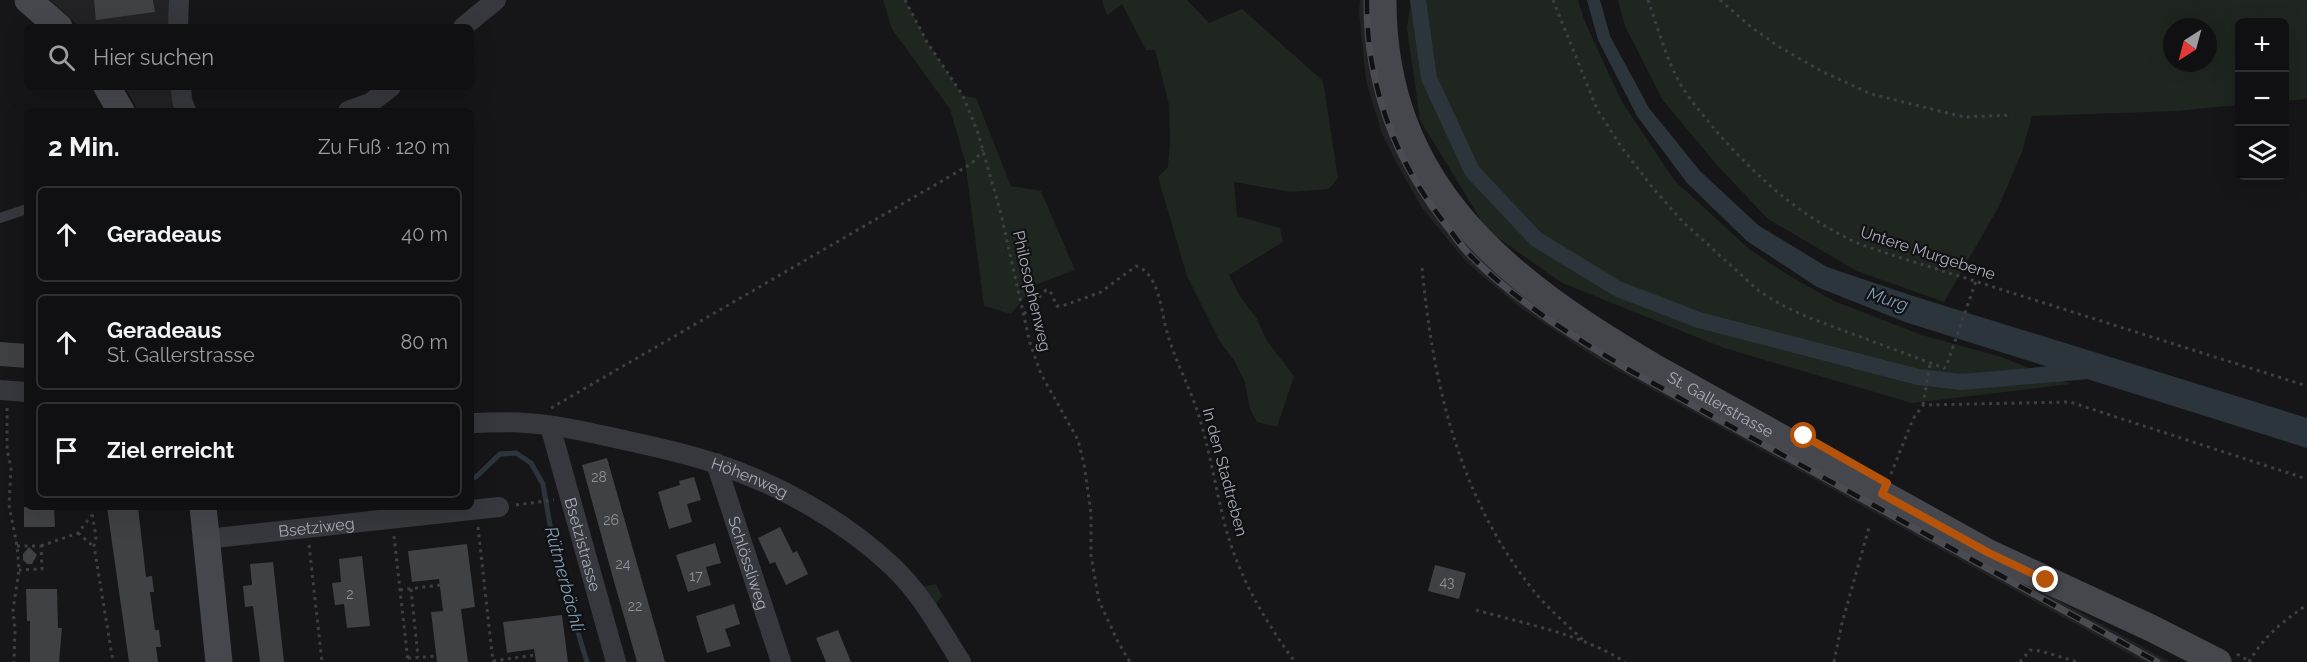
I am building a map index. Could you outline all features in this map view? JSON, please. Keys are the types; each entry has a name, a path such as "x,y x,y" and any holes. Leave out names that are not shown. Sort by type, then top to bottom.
{"main road":[{"path":"28,0 56,24"},
{"name":"St. Gallerstrasse","path":"1383,0 1386,45 1392,80 1409,134 1430,177 1460,219 1477,238 1510,270 1541,295 1611,342 1882,494 2018,567 2151,628 2223,656"},
{"path":"108,90 119,108"},
{"path":"203,510 219,662"}],"street":[{"path":"178,24 179,0"},
{"path":"467,24 496,0"},
{"path":"181,90 185,108"},
{"path":"356,108 370,103 387,90"},
{"name":"Höhenweg","path":"474,423 525,422 670,451 716,464 790,495 869,547 910,585 961,662"},
{"name":"Bsetzistrasse","path":"550,426 616,662"},
{"name":"Schlössliweg","path":"716,464 781,662"},
{"name":"Bsetziweg","path":"206,539 499,507"}],"lane":[{"path":"0,218 24,210"}],"path":[{"name":"Philosophenweg","path":"905,0 927,42 963,96 983,150 1001,214 1030,343 1041,374 1078,440 1091,513 1090,556 1099,601 1130,662"},
{"path":"1553,0 1597,109 1622,148 1683,222 1759,291 1807,317 1944,368 1976,281"},
{"name":"Untere Murgebene","path":"1648,0 1671,66 1681,86 1740,159 1773,190 1844,238 2307,386"},
{"path":"1720,0 1751,27 1778,46 1821,71 1871,94 1964,117 2012,115"},
{"path":"525,422 971,164 983,150"},
{"name":"In den Stadtreben","path":"1024,314 1046,290 1050,291 1057,306 1062,306 1101,292 1136,266 1144,268 1152,278 1170,343 1198,414 1227,530 1246,584 1269,627 1295,662"},
{"path":"1422,268 1427,320 1438,382 1463,471 1488,525 1509,558 1534,593 1585,642"},
{"path":"1882,494 1913,419 1923,405 1930,364"},
{"path":"12,391 7,449 11,468 9,505 17,546 18,570 13,610 14,662"},
{"path":"1923,405 2070,402 2307,479"},
{"path":"499,507 553,500"},
{"path":"91,510 96,537 94,546 113,662"},
{"path":"476,511 493,662 535,655"},
{"path":"17,546 40,546 78,534 92,515"},
{"path":"392,519 408,660 436,656"},
{"path":"1834,662 1842,623 1870,524"},
{"path":"308,528 322,662"},
{"path":"78,534 94,546"},
{"path":"18,570 42,569 40,546"},
{"path":"400,590 440,585"},
{"path":"411,589 418,657"},
{"path":"2223,656 2250,662 2268,635 2280,623 2307,605"},
{"path":"1476,610 1585,642 1610,652 1625,662"},
{"path":"2020,662 2030,650 2077,662"}],"shaded area":[{"path":"50,0 179,0 178,24 77,24"},
{"path":"883,0 905,0 927,42 963,96 976,98 1011,186 1041,191 1075,270 1035,285 1011,314 984,306 965,161 950,109 892,29"},
{"path":"1102,0 1187,0 1209,23 1242,9 1323,81 1338,178 1329,189 1291,192 1234,182 1237,216 1280,228 1283,242 1229,275 1240,296 1257,319 1267,341 1294,376 1277,427 1257,422 1250,409 1245,382 1235,362 1219,340 1187,276 1158,177 1168,167 1170,143 1169,105 1155,50 1146,50 1122,4 1107,15"},
{"path":"1360,0 1372,0 1375,53 1477,254 1526,298 1585,339 2170,662 2144,662 1601,361 1522,309 1467,263 1422,208 1398,166 1382,134 1366,81 1359,12"},
{"path":"1411,0 1578,0 1585,22 1622,102 1674,180 1749,249 1788,275 1834,301 1922,335 2001,357 2071,384 1912,403 1724,348 1562,283 1487,230 1420,120 1407,28"},
{"path":"1618,0 2307,0 2307,99 2289,101 2289,18 2235,18 2235,105 2176,111 2032,116 2022,152 1998,208 1944,302 1857,271 1768,219 1716,164 1662,99 1625,26"},
{"path":"127,90 181,90 183,108 136,108"},
{"path":"936,584 942,596 932,609 917,588"}],"water":[{"name":"Murg","path":"1587,0 1600,0 1610,36 1649,108 1700,171 1758,225 1827,267 1913,296 2307,418 2307,448 1905,322 1817,287 1747,241 1687,183 1637,116 1598,40"}],"building":[{"path":"94,0 153,0 155,12 96,20"},
{"path":"0,342 24,344 24,368 0,366"},
{"path":"607,458 665,662 637,662 613,578 582,465"},
{"path":"694,477 701,500 687,504 692,522 669,529 658,492 680,485 679,481"},
{"path":"24,510 54,510 55,527 24,527"},
{"path":"107,510 138,510 146,577 152,576 154,592 150,592 155,630 159,630 161,647 156,647 158,662 129,662"},
{"path":"780,527 793,553 797,551 808,574 786,585 775,562 770,564 758,538"},
{"path":"715,543 721,563 706,567 711,585 688,592 676,555"},
{"path":"467,544 475,607 461,609 468,662 437,662 431,612 443,611 439,579 412,582 408,551"},
{"path":"29,547 37,555 32,564 27,564 23,560 23,554"},
{"path":"362,556 370,626 347,628 344,604 335,605 332,583 341,582 339,559"},
{"path":"273,562 284,662 260,662 253,606 245,607 243,586 252,585 250,564"},
{"path":"1435,565 1466,573 1459,599 1428,591"},
{"path":"26,589 57,589 58,628 62,628 59,662 30,662 30,621 27,621"},
{"path":"734,604 740,624 725,629 731,646 707,653 696,616"},
{"path":"562,615 568,662 536,662 534,649 507,653 503,622"},
{"path":"838,630 851,662 826,662 816,638"}],"waterway":[{"path":"1418,0 1429,78 1472,171 1536,239 1618,289 1699,320 1918,377 1962,382 2088,371"},
{"name":"Rütmerbächli","path":"474,477 500,454 516,453 531,463 543,484 556,561 587,662"}],"railway":[{"path":"1367,0 1372,63 1388,122 1400,151 1431,205 1461,244 1491,275 1569,333 1631,371 2157,662"}],"route":[{"path":"1804,436 1887,483 1882,494 1989,553 2046,580"}]}
